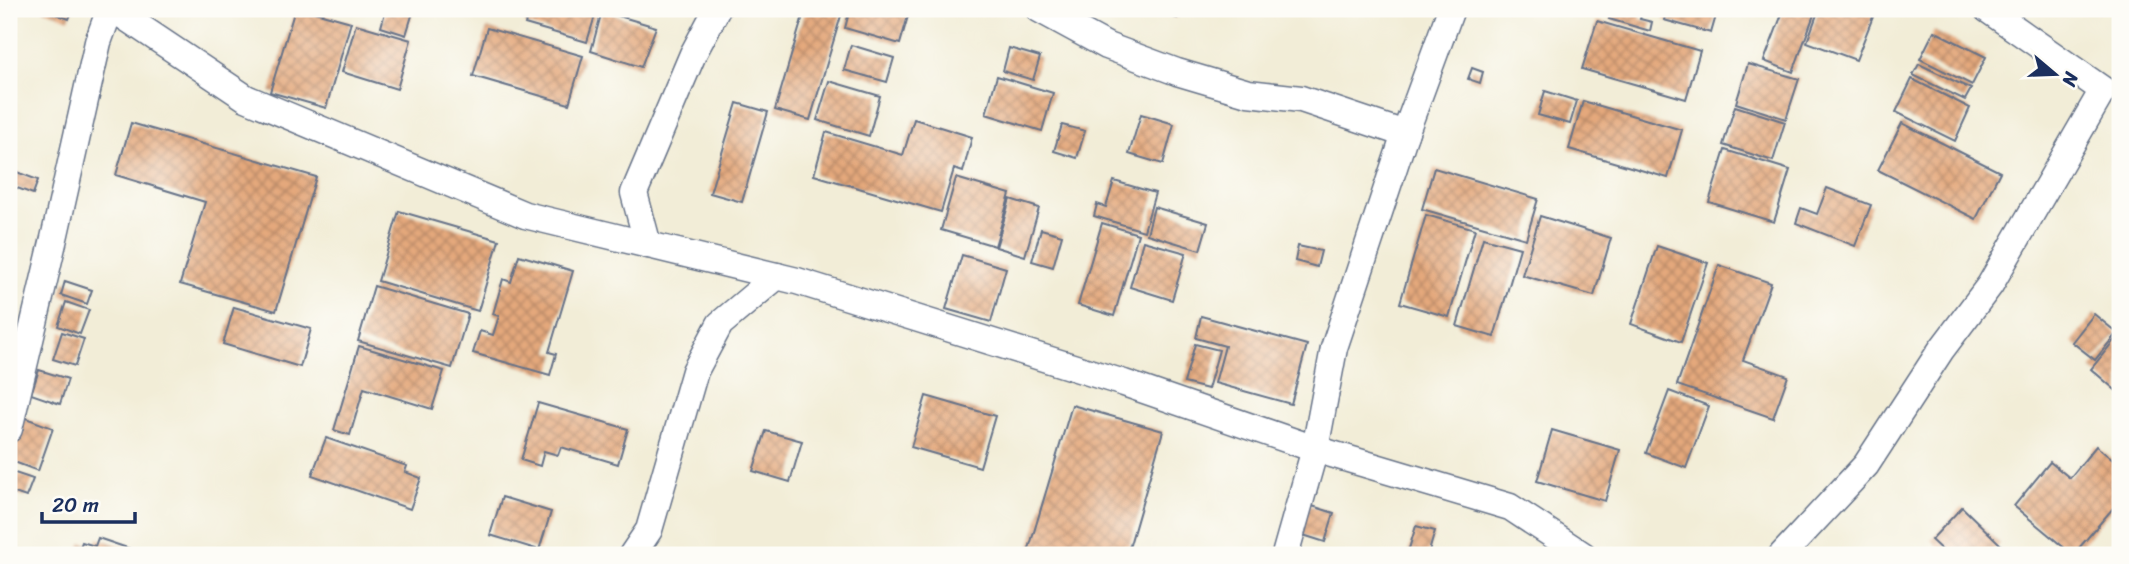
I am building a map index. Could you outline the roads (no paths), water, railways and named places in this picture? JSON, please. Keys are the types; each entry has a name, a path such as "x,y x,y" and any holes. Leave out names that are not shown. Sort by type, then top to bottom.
{"street":[{"path":"9,429 98,42 111,9 246,98 525,215 777,276 1124,383 1315,449 1510,507 1583,555"},
{"path":"648,245 634,193 693,54 717,9"},
{"path":"1039,9 1107,46 1177,72 1248,93 1301,99 1405,135"},
{"path":"1285,555 1315,449 1334,348 1405,135 1451,9"},
{"path":"1782,555 1866,465 1941,350 1990,285 2112,97 1987,9"},
{"path":"632,555 649,530 695,371 720,324 777,276"}]}
